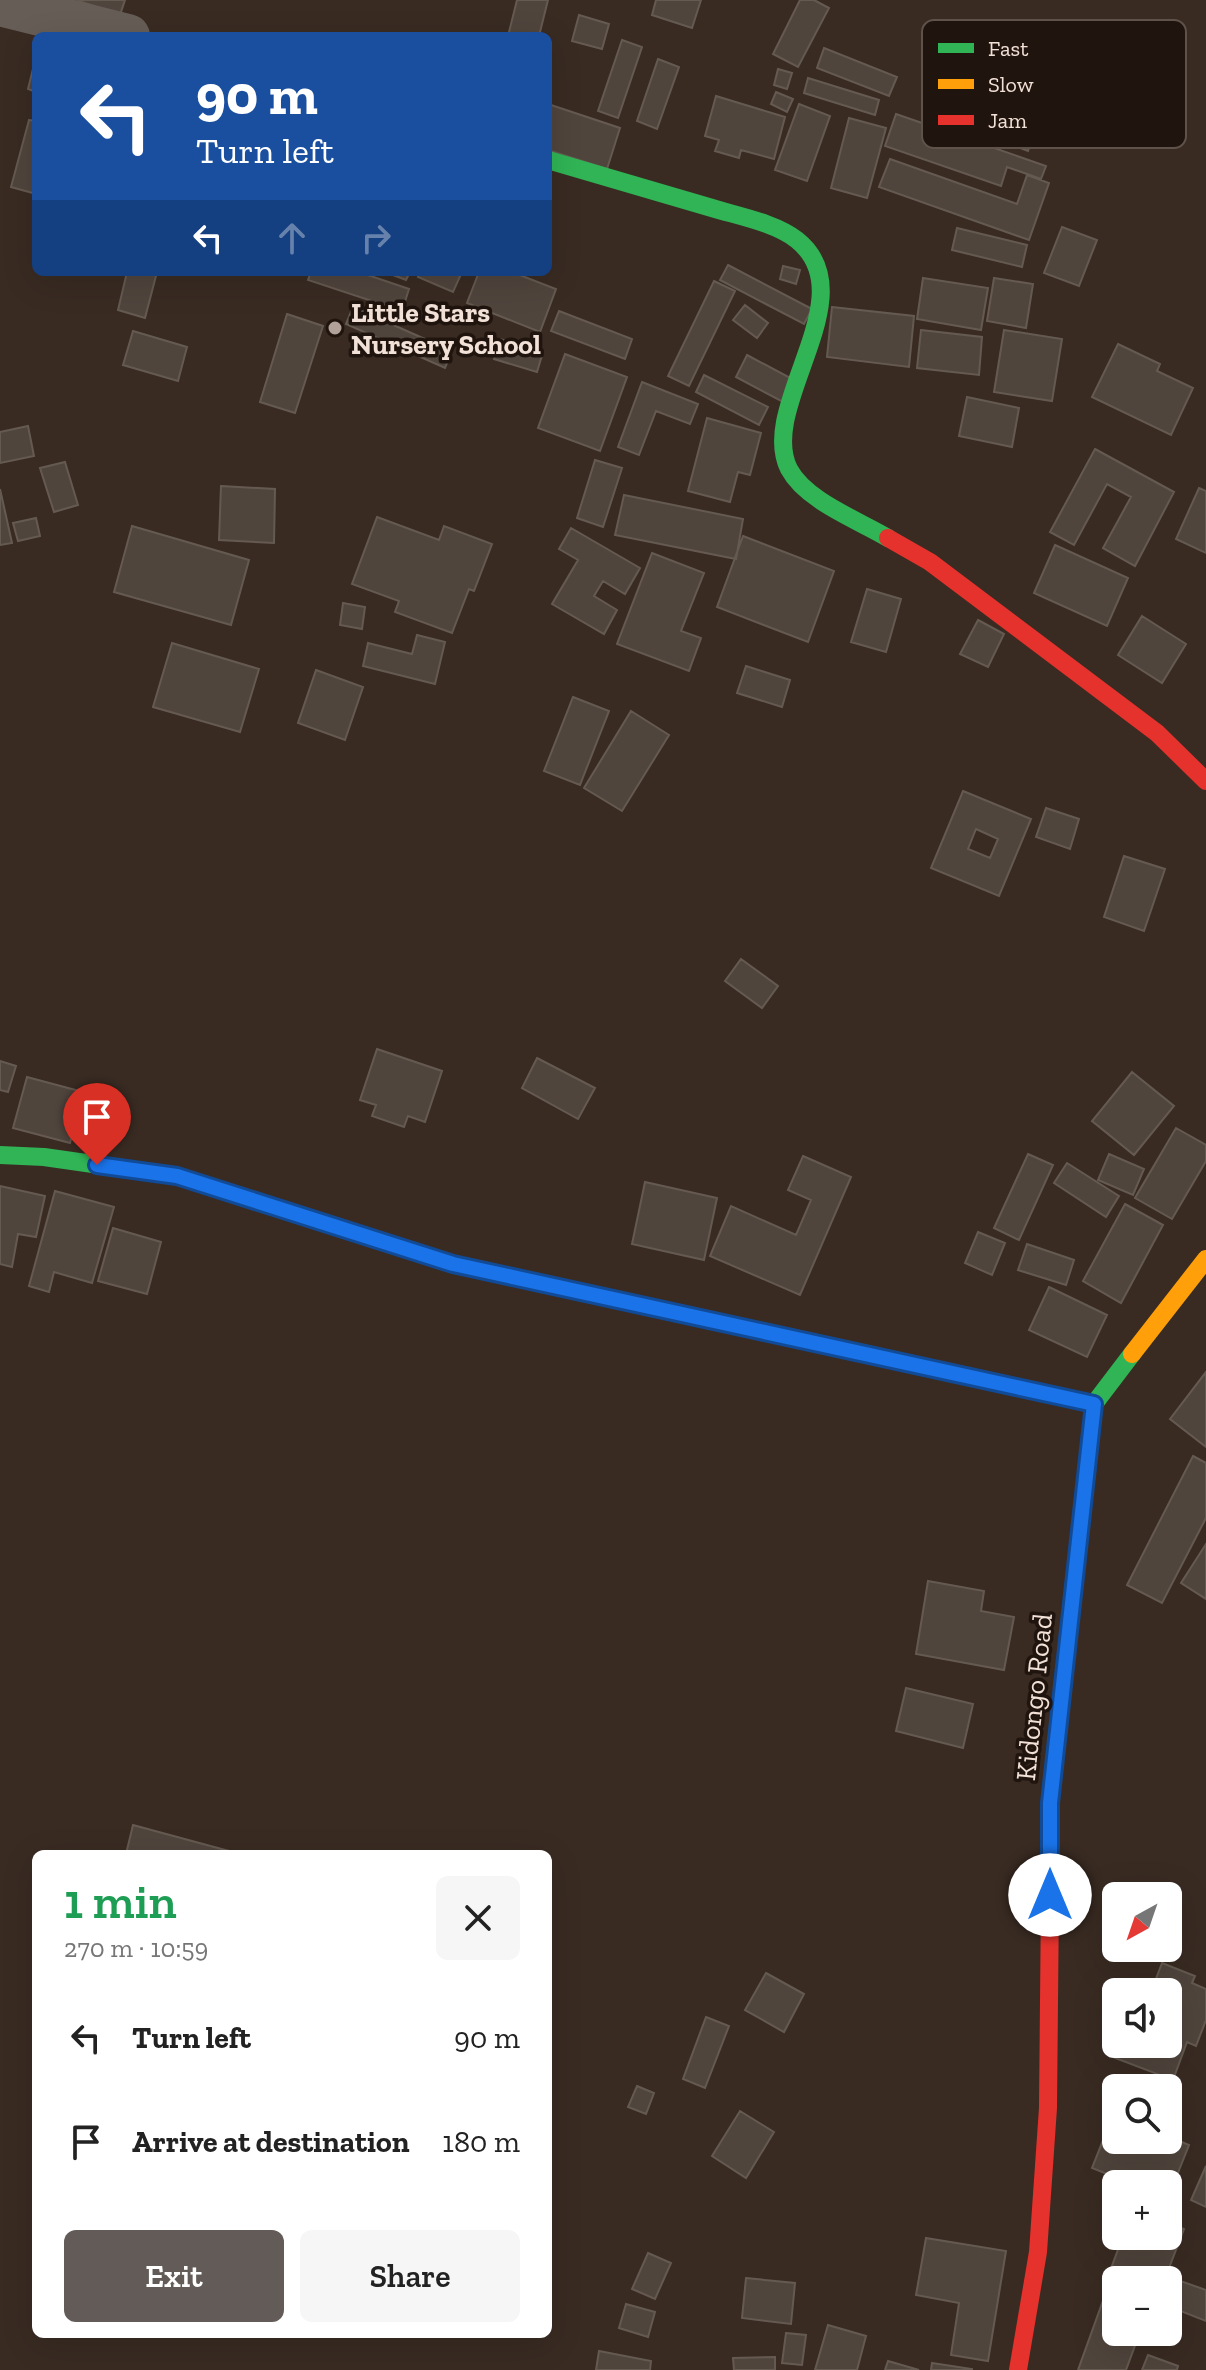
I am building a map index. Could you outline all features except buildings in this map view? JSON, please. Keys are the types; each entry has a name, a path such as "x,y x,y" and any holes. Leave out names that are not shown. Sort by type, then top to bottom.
{"street":[{"path":"0,4 112,32"},
{"path":"552,161 748,219 796,239 819,264 822,296 781,445 790,471 811,493 930,562 1157,733 1206,781"},
{"path":"0,1155 44,1157 177,1176 453,1264 1094,1404 1206,1259"},
{"name":"Kidongo Road","path":"1018,2370 1038,2252 1048,2108 1050,1803 1094,1404"}],"traffic: fast":[{"path":"552,161 756,221 779,229 797,240 815,263 821,291 817,320 787,415 783,443 789,469 807,491 888,538"},
{"path":"0,1155 44,1157 177,1176 338,1227"},
{"path":"1051,1792 1094,1404 1132,1354"}],"traffic: slow":[{"path":"1132,1354 1206,1259"},
{"path":"798,1339 1094,1404"}],"traffic: jam":[{"path":"888,538 930,562 1157,733 1206,781"},
{"path":"338,1227 453,1264 798,1339"},
{"path":"1018,2370 1038,2252 1048,2108 1051,1792"}],"place":[{"name":"Little Stars Nursery School","path":"335,328"}],"route":[{"path":"97,1165 177,1176 453,1264 1094,1404 1050,1803 1050,1895"}]}
